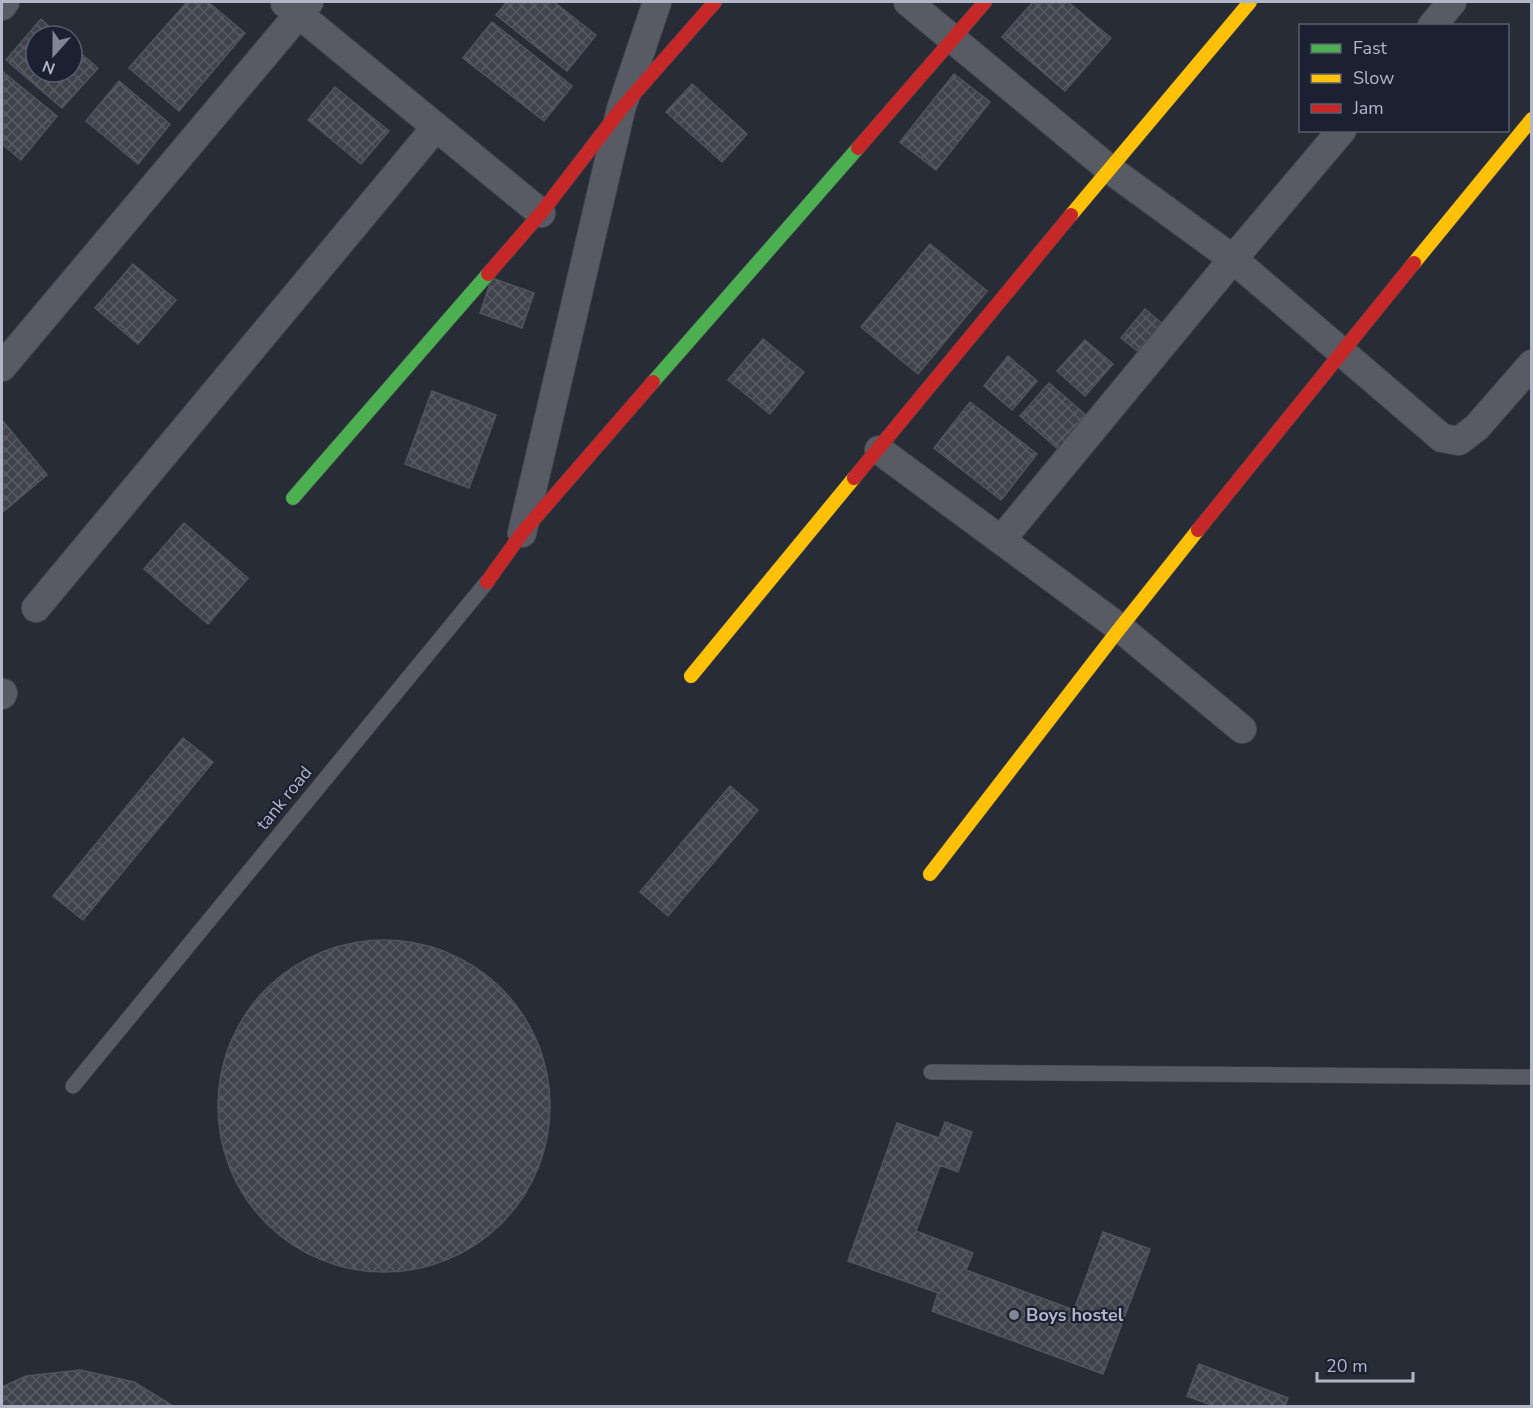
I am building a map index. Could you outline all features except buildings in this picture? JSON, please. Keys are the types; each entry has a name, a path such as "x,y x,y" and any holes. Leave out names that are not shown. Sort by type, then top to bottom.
{"street":[{"path":"2,6 5,2"},
{"path":"522,533 621,109 657,2"},
{"path":"293,498 541,213 621,109 715,2"},
{"path":"908,2 1108,168 1233,260 1442,438 1459,441 1477,427 1532,364"},
{"name":"tank road","path":"487,582 522,533 985,2"},
{"path":"691,676 879,450 1108,168 1250,2"},
{"path":"1434,24 1452,2"},
{"path":"2,367 297,6 436,127 541,213"},
{"path":"930,874 1120,628 1341,352 1532,119"},
{"path":"36,608 436,127"},
{"path":"1001,540 1340,132"},
{"path":"879,450 1120,628 1242,729"}],"lane":[{"name":"tank road","path":"73,1086 487,582"},
{"path":"931,1071 1532,1077"}],"traffic: fast":[{"path":"653,382 858,148"},
{"path":"293,498 488,274"}],"traffic: slow":[{"path":"1071,215 1250,2"},
{"path":"1414,263 1532,119"},
{"path":"691,676 854,478"},
{"path":"930,874 1198,530"}],"traffic: jam":[{"path":"488,274 541,213 621,109 715,2"},
{"path":"858,148 985,2"},
{"path":"854,478 1071,215"},
{"path":"1198,530 1414,263"},
{"path":"487,582 522,533 653,382"}],"place":[{"name":"Boys hostel","path":"1014,1315"}]}
